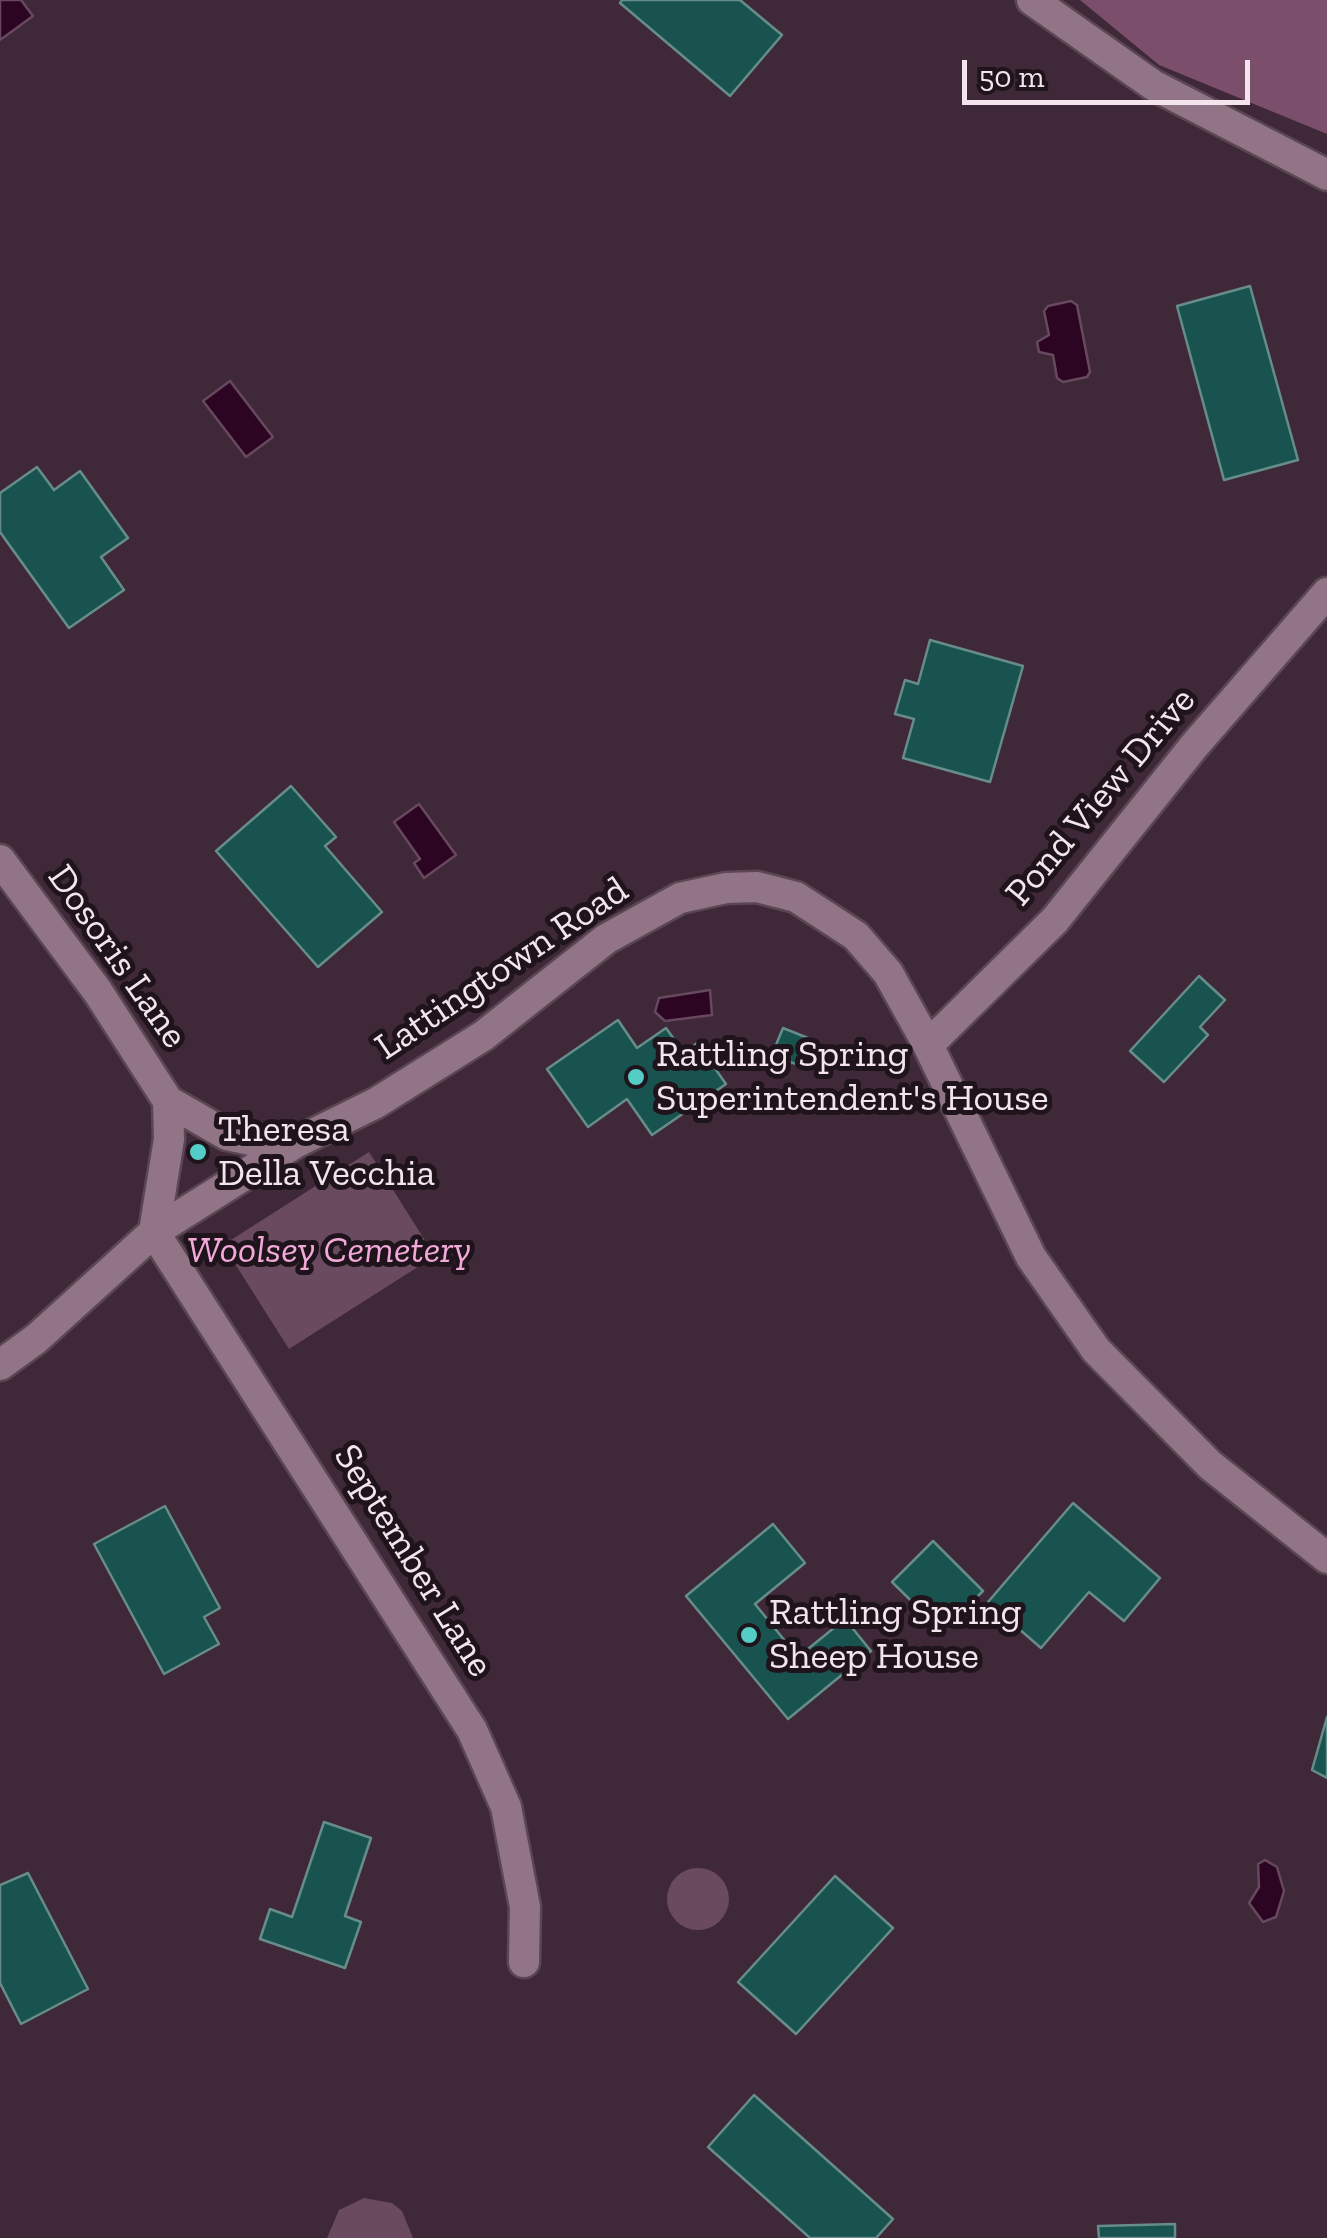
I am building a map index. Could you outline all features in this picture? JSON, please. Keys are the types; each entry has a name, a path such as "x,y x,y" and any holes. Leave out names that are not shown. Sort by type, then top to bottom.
{"street":[{"path":"1032,0 1153,85 1327,175"},
{"name":"Pond View Drive","path":"928,1045 1054,920 1194,746 1327,593"},
{"name":"Dosoris Lane","path":"0,860 98,992 168,1101"},
{"name":"Lattingtown Road","path":"0,1365 36,1339 154,1232 297,1142 376,1103 483,1036 606,939 680,898 726,888 757,887 796,896 856,936 888,973 928,1045 1031,1258 1096,1350 1210,1465 1327,1558"},
{"path":"154,1232 169,1139 168,1101"},
{"name":"Lattingtown Road","path":"168,1101 228,1136 260,1142 297,1142"},
{"name":"September Lane","path":"154,1232 472,1730 506,1807 525,1907 524,1962"}],"green space":[{"name":"Woolsey Cemetery","path":"369,1152 435,1256 289,1349 223,1245"},
{"path":"698,1868 720,1877 729,1899 720,1921 698,1930 676,1921 667,1899 676,1877"},
{"path":"364,2198 392,2203 402,2211 413,2238 327,2238 339,2210"}],"shaded area":[{"path":"0,0 21,0 33,16 0,40"},
{"path":"1080,0 1327,0 1327,134 1159,65"},
{"path":"1071,301 1077,305 1090,372 1087,377 1063,382 1057,378 1053,355 1039,352 1037,342 1049,335 1044,311 1048,306"},
{"path":"230,381 273,437 246,457 203,401"},
{"path":"419,804 456,855 424,878 414,863 420,859 394,822"},
{"path":"710,990 712,1015 665,1021 655,1012 659,998"},
{"path":"1265,1860 1277,1867 1284,1891 1276,1917 1263,1922 1249,1903 1259,1887 1258,1864"}],"building":[{"path":"740,0 782,35 730,96 620,3"},
{"path":"1250,286 1298,460 1224,480 1177,306"},
{"path":"37,467 54,490 80,471 128,538 101,557 124,590 69,628 0,532 0,493"},
{"path":"930,640 1023,666 990,782 903,758 914,719 895,714 905,680 918,684"},
{"path":"291,786 336,837 325,846 382,912 318,967 216,851"},
{"path":"1199,976 1225,1000 1200,1027 1208,1035 1164,1082 1130,1051"},
{"name":"Rattling Spring Superintendent's House","path":"618,1020 637,1048 666,1028 684,1053 697,1043 726,1084 652,1135 627,1099 588,1127 547,1069"},
{"path":"783,1028 813,1040 801,1067 791,1062 785,1076 766,1069"},
{"path":"1073,1503 1160,1578 1124,1621 1089,1592 1041,1648 988,1602"},
{"path":"165,1506 220,1608 204,1617 219,1644 164,1674 94,1544"},
{"name":"Rattling Spring Sheep House","path":"773,1524 805,1563 755,1604 798,1657 845,1619 871,1651 788,1719 686,1596"},
{"path":"933,1541 983,1591 942,1631 892,1582"},
{"path":"1327,1717 1327,1778 1312,1770"},
{"path":"324,1822 371,1838 345,1916 361,1922 345,1968 260,1939 270,1909 292,1917"},
{"path":"28,1873 88,1989 21,2024 0,1983 0,1885"},
{"path":"835,1876 893,1928 796,2034 738,1982"},
{"path":"754,2095 893,2219 876,2238 810,2238 708,2147"},
{"path":"1175,2224 1175,2238 1099,2238 1098,2226"}],"place":[{"name":"Rattling Spring Superintendent's House","path":"636,1077"},
{"name":"Theresa Della Vecchia","path":"198,1152"},
{"name":"Rattling Spring Sheep House","path":"749,1635"}]}
